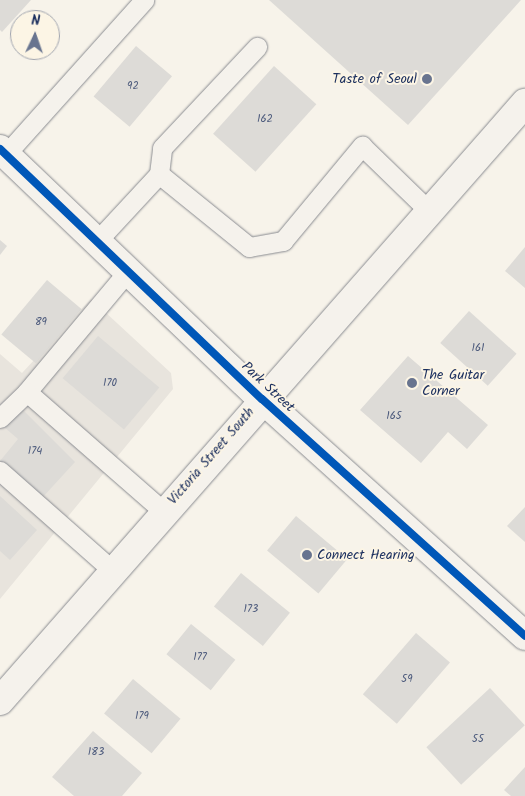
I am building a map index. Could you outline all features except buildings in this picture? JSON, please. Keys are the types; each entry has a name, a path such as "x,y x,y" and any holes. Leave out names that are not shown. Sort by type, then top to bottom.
{"main road":[{"name":"Victoria Street South","path":"0,701 163,511 525,103"},
{"name":"Park Street","path":"3,152 262,399 525,636"}],"lane":[{"path":"3,152 144,0"},
{"path":"97,241 159,174 162,148 258,47"},
{"path":"159,174 249,247 283,241 362,146 428,211"},
{"path":"0,418 27,392 128,270"},
{"path":"27,392 163,511"},
{"path":"0,471 112,570"}],"shaded area":[{"path":"91,299 171,373 173,389 0,599 0,354 22,373"}],"cycle path":[{"path":"0,149 262,399 525,636"}],"place":[{"name":"Taste of Seoul","path":"427,79"},
{"name":"The Guitar Corner","path":"412,383"},
{"name":"Connect Hearing","path":"307,555"}]}
